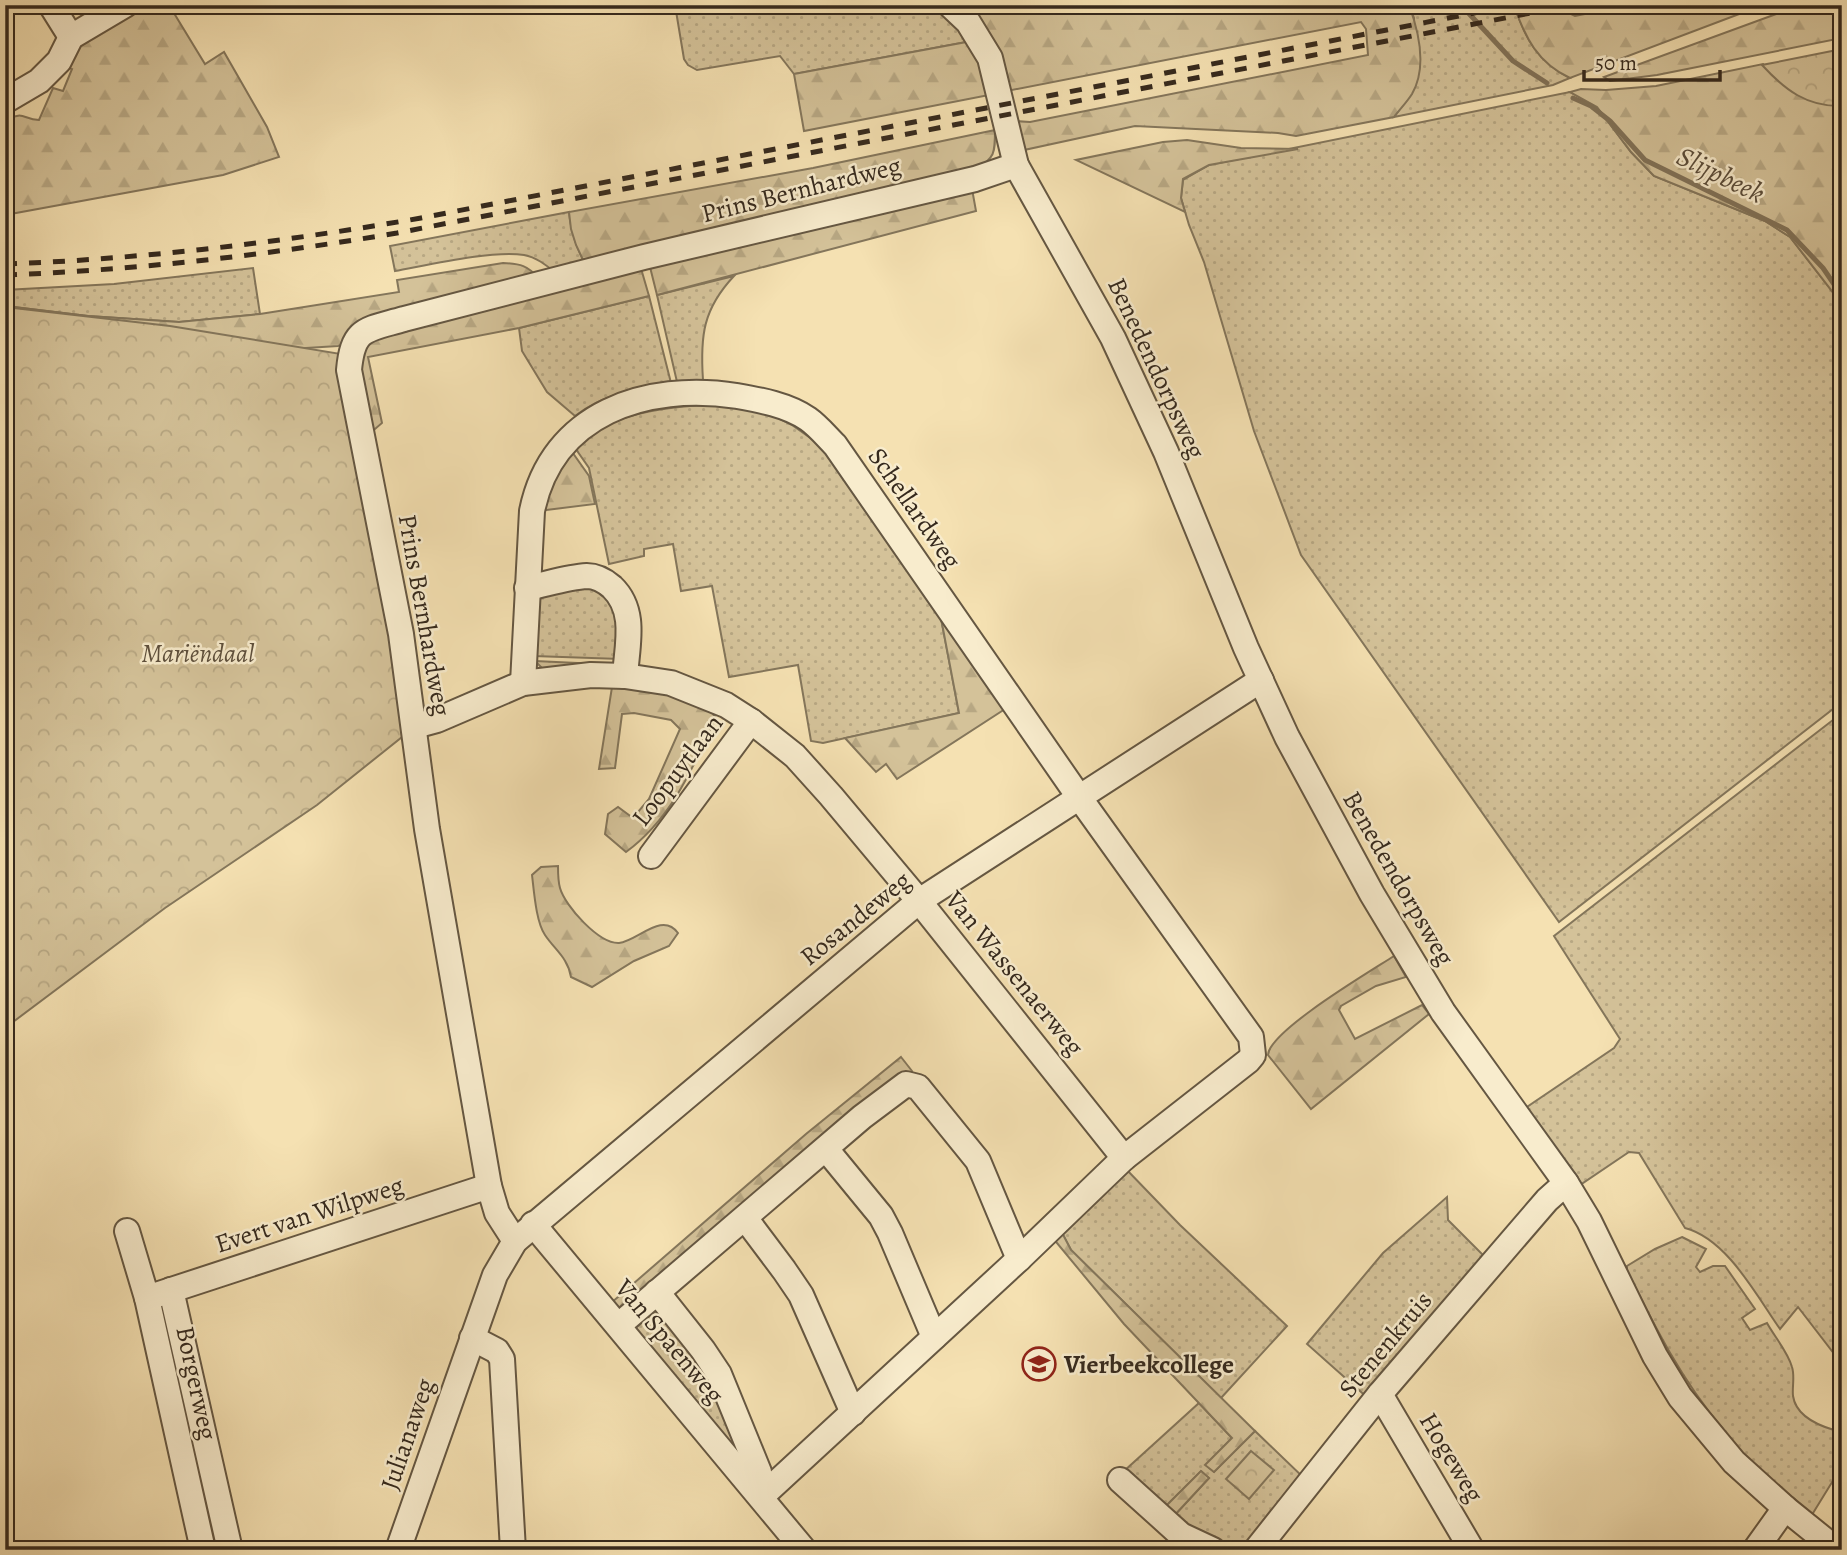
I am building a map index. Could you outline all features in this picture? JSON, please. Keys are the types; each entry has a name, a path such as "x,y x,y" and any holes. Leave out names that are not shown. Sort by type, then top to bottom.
{"street":[{"path":"51,5 71,37"},
{"path":"5,101 39,81 59,61 71,37 125,5"},
{"name":"Benedendorpsweg","path":"950,5 968,22 990,58 1016,165 1113,338 1166,452 1261,680 1316,793 1422,979 1472,1054 1535,1136 1566,1183 1589,1221 1655,1356 1680,1397 1734,1462 1837,1550"},
{"name":"Prins Bernhardweg","path":"515,1241 497,1213 489,1186 427,829 401,634 349,370 351,348 356,339 372,328 404,319 644,257 975,178 1016,165"},
{"name":"Schellardweg","path":"523,683 529,533 537,488 558,451 573,433 612,410 675,392 709,392 767,401 807,418 835,444 1079,797 1251,1037 1253,1055 1248,1061 1124,1158"},
{"path":"527,588 589,576 600,578 610,585 624,602 629,617 625,676"},
{"name":"Van Wassenaerweg","path":"415,726 437,720 523,683 591,676 625,676 671,683 726,705 795,756 919,901 1124,1158"},
{"name":"Rosandeweg","path":"515,1241 919,901 1261,680"},
{"name":"Loopuytlaan","path":"651,856 751,721"},
{"path":"619,1325 906,1084 918,1087 978,1161 1019,1259"},
{"path":"826,1149 881,1216 891,1233 934,1337"},
{"path":"761,1497 1019,1259 1124,1158"},
{"name":"Stenenkruis","path":"1256,1550 1380,1394 1547,1200 1566,1183"},
{"name":"Evert van Wilpweg","path":"147,1298 489,1186"},
{"path":"744,1218 801,1296 853,1413"},
{"name":"Van Spaenweg","path":"533,1224 804,1550"},
{"name":"Borgerweg","path":"127,1231 147,1298 203,1550"},
{"path":"513,1550 502,1359 497,1350 472,1338 495,1275 515,1241"},
{"name":"Borgerweg","path":"171,1290 230,1550"},
{"name":"Van Spaenweg","path":"657,1292 719,1374 759,1472 761,1497"},
{"name":"Julianaweg","path":"398,1550 472,1338"},
{"name":"Hogeweg","path":"1380,1394 1472,1550"},
{"path":"1120,1480 1181,1535 1213,1550"},
{"path":"1755,1550 1785,1508"}],"green space":[{"path":"141,5 169,5 205,64 224,52 267,127 279,157 223,175 5,215 5,121 20,116 39,120 53,88 63,91 72,69 66,67 76,42"},
{"path":"675,5 934,5 950,15 972,41 794,74 780,56 697,70 684,59"},
{"path":"962,5 1409,5 1420,50 1419,73 1412,94 1394,117 1296,136 1135,126 1024,150 1014,121 1030,122 1368,55 1366,29 1361,22 1007,91"},
{"path":"1409,5 1514,5 1534,48 1549,65 1570,78 1553,85 1394,117 1412,93 1414,18"},
{"path":"1514,5 1569,5 1571,14 1575,16 1631,5 1763,5 1570,78 1549,65 1534,48"},
{"path":"1801,5 1842,5 1842,38 1657,75 1610,81 1604,77"},
{"path":"972,41 989,95 804,131 794,74"},
{"path":"1842,49 1842,106 1829,106 1807,100 1779,82 1762,65"},
{"path":"1763,64 1772,74 1842,105 1842,304 1790,237 1765,221 1654,176 1631,152 1597,107 1570,92 1581,89 1656,86"},
{"path":"1570,92 1597,107 1631,152 1654,176 1765,221 1790,237 1842,304 1842,702 1559,922 1301,555 1254,431 1204,262 1181,198 1183,180 1209,165"},
{"path":"995,130 992,154 987,162 975,171 586,266 571,229 569,212 813,168"},
{"path":"1187,140 1241,148 1298,149 1209,165 1183,179 1181,198 1185,212 1076,160 1163,142"},
{"path":"972,189 976,211 657,295 649,263"},
{"path":"569,212 575,240 586,266 556,273 533,258 511,254 460,259 395,271 390,246"},
{"path":"503,263 523,266 539,279 338,346 258,351 5,331 5,306 88,316 179,322 260,314 399,292 397,280"},
{"path":"640,265 649,296 519,328 368,357 382,423 368,435 357,356 376,334"},
{"path":"253,268 260,314 179,322 88,316 5,306 5,290 114,284"},
{"path":"734,276 716,300 706,324 702,350 703,380 677,382 657,295"},
{"path":"649,296 671,383 608,397 575,416 547,392 522,351 519,328"},
{"name":"Mariëndaal","path":"5,307 170,326 341,354 407,733 317,805 165,908 5,1028"},
{"path":"713,405 761,409 792,425 823,447 940,613 959,713 823,743 811,741 798,665 729,677 712,586 681,591 673,544 644,549 644,556 609,564 589,468 573,445 588,434 621,419 676,407"},
{"path":"570,449 589,476 595,504 538,511"},
{"path":"584,582 619,603 620,659 534,656 536,594"},
{"path":"940,613 1005,709 897,779 886,764 876,772 845,738 959,713"},
{"path":"535,661 620,665 544,670"},
{"path":"612,687 684,698 709,710 716,718 689,774 668,808 642,839 626,852 605,834 608,814 618,807 633,818 649,799 680,729 671,720 634,713 622,714 615,768 599,769"},
{"path":"1842,713 1842,1364 1798,1307 1780,1329 1727,1256 1700,1234 1685,1228 1639,1153 1629,1152 1577,1187 1524,1109 1614,1048 1620,1039 1554,936"},
{"path":"558,866 558,880 563,896 584,923 602,937 619,943 665,925 678,933 669,946 634,961 592,987 571,977 564,959 542,929 537,915 532,875 541,867"},
{"path":"1394,956 1406,977 1376,986 1341,1006 1339,1010 1355,1039 1422,1005 1429,1014 1311,1109 1268,1055 1273,1044 1302,1017"},
{"path":"901,1057 912,1071 619,1312 611,1303 806,1134"},
{"path":"1125,1168 1180,1225 1287,1326 1221,1398 1071,1250 1060,1229"},
{"path":"1447,1197 1448,1220 1486,1258 1369,1399 1307,1344 1383,1253"},
{"path":"1060,1229 1071,1250 1255,1431 1214,1472 1205,1465 1232,1438 1124,1324 1052,1237"},
{"path":"1682,1237 1706,1249 1696,1267 1700,1272 1713,1266 1725,1266 1755,1309 1742,1318 1750,1330 1767,1323 1790,1361 1793,1396 1798,1409 1808,1419 1827,1428 1834,1430 1842,1425 1842,1466 1810,1518 1723,1437 1723,1429 1682,1373 1627,1271 1627,1266"},
{"path":"656,1305 698,1351 744,1463 629,1326"},
{"path":"1199,1403 1232,1438 1206,1465 1214,1472 1255,1431 1304,1478 1245,1550 1206,1540 1172,1518 1209,1478 1201,1471 1166,1506 1123,1472"},
{"path":"1251,1451 1274,1470 1249,1499 1226,1479"},
{"path":"1201,1471 1209,1478 1172,1518 1166,1506"}],"waterway":[{"name":"Slijpbeek","path":"1461,5 1513,61 1547,83"},
{"name":"Slijpbeek","path":"1573,98 1591,106 1610,121 1645,160 1787,230 1823,268 1842,296"}],"railway":[{"path":"5,264 214,248 421,218 1515,5"},
{"path":"5,275 202,260 397,233 1572,5"}],"place":[{"name":"Vierbeekcollege","path":"1039,1364"}]}
